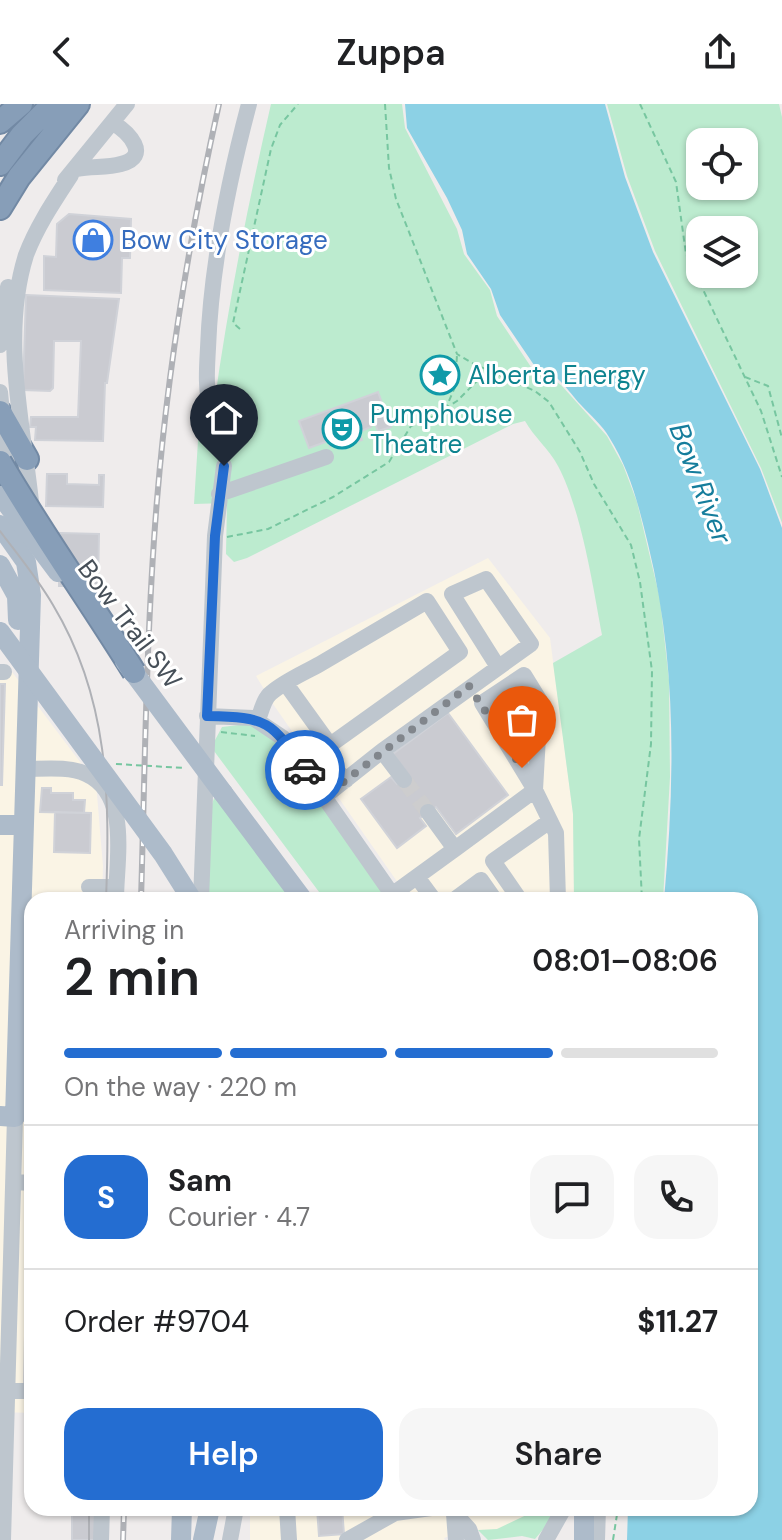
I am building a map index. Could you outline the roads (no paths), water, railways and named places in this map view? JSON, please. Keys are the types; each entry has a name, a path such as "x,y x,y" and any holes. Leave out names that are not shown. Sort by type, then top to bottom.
{"highway":[{"path":"0,122 21,104"},
{"path":"0,164 22,135 53,104"},
{"path":"0,208 19,177 78,104"},
{"path":"1,414 27,459"},
{"path":"0,462 38,527 134,672"}],"main road":[{"name":"Bow Trail SW","path":"3,502 297,892"},
{"path":"0,525 26,562 20,573 17,596 18,621 29,647"},
{"path":"20,573 29,647 22,825 24,961"},
{"path":"0,632 163,854 187,892"},
{"path":"0,825 22,825"},
{"path":"8,1116 24,1034"},
{"path":"181,1540 182,1516"},
{"path":"203,1540 208,1516"},
{"path":"584,1516 584,1540"}],"street":[{"path":"20,573 27,459 12,343 18,286 35,234 74,172 127,104"},
{"path":"225,444 210,407 207,372 209,327 235,157 249,104"},
{"path":"0,345 16,256 52,193 74,172 122,164 132,157 135,145 130,134 113,123"},
{"path":"101,138 102,156 116,165"},
{"path":"0,392 3,502 17,547"},
{"path":"219,494 326,457"},
{"path":"201,892 215,536 224,466"},
{"path":"324,797 469,686 498,667 531,644 486,579 452,594 498,667"},
{"path":"258,728 269,694 427,601 460,652 330,745"},
{"path":"482,703 524,675 540,701 535,790"},
{"path":"286,684 330,745 329,763 346,780"},
{"path":"469,686 535,790 556,833 558,892"},
{"path":"207,716 240,716 258,728 283,738 390,892"},
{"path":"382,751 404,780"},
{"path":"24,769 76,771 105,787 114,802 117,822 116,892"},
{"path":"400,892 535,790"},
{"path":"428,812 455,849"},
{"path":"514,892 493,861 550,821"},
{"path":"417,877 428,892"},
{"path":"465,892 481,880 489,892"},
{"path":"89,887 108,892"},
{"path":"3,1540 14,1182 8,1116"},
{"path":"14,1182 24,1183"},
{"path":"5,1400 24,1394"},
{"path":"101,1540 102,1516"},
{"path":"230,1540 234,1516"},
{"path":"288,1516 289,1540"},
{"path":"347,1540 390,1516"},
{"path":"453,1516 456,1540"},
{"path":"457,1516 469,1529 473,1540"},
{"path":"546,1540 561,1516"},
{"path":"597,1540 598,1516"}],"water":[{"name":"Bow River","path":"405,104 605,104 625,177 653,252 760,469 782,528 782,1540 627,1540 628,1516 758,1516 758,892 665,892 671,766 669,677 657,588 633,489 623,462 603,428 556,377 536,368 500,315 491,289 467,254 462,230 447,198 407,128"}],"tunnel":[{"path":"404,780 428,812"}],"tram line":[{"path":"0,531 53,605 72,640 85,676 102,748 106,785 106,892"},
{"path":"89,1516 89,1540"}],"railway":[{"path":"141,892 150,600 157,500 181,300 219,104"},
{"path":"123,1540 124,1516"}],"place":[{"name":"Bow City Storage","path":"93,240"},
{"name":"Alberta Energy","path":"440,375"},
{"name":"Pumphouse Theatre","path":"342,429"}]}
